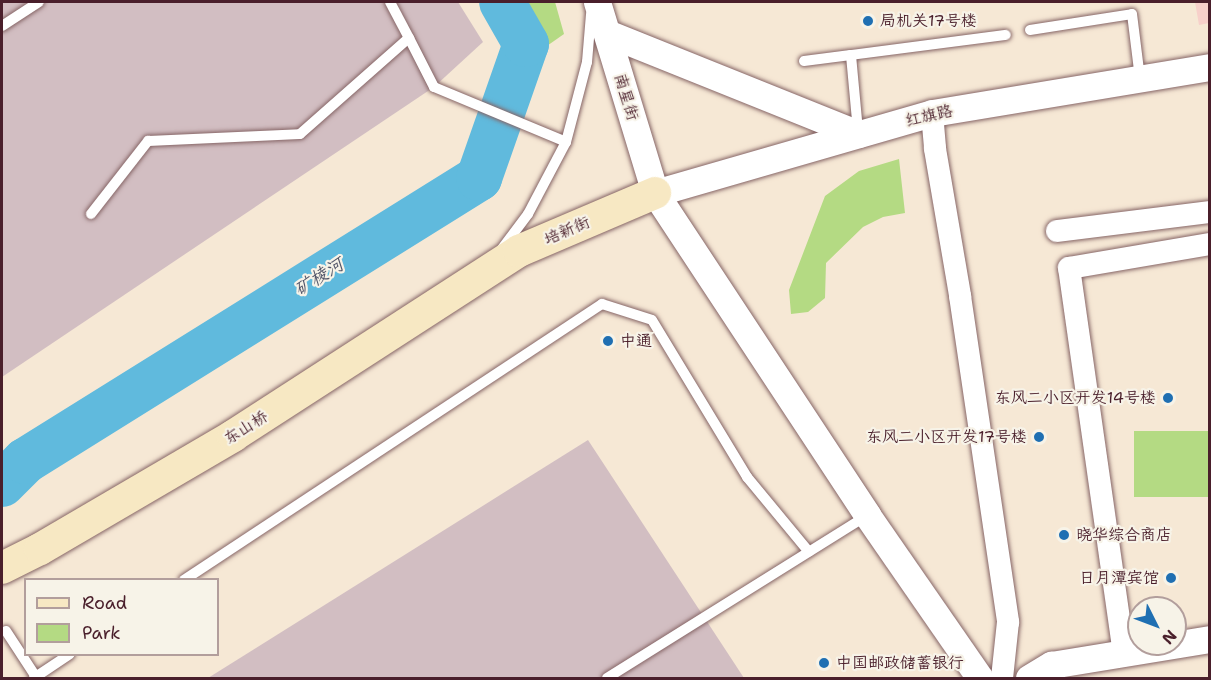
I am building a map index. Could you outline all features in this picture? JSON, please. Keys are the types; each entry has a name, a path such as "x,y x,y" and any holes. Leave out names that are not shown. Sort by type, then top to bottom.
{"main road":[{"name":"培新街","path":"482,274 519,251 654,193"},
{"name":"东山桥","path":"2,568 40,549 234,436 482,274"}],"street":[{"name":"南星街","path":"597,2 654,193 867,515 980,678"},
{"path":"607,33 858,134"},
{"name":"红旗路","path":"654,193 932,113 1209,67"},
{"path":"932,113 935,149 960,296 1008,622 1002,678"},
{"path":"1057,231 1209,212"},
{"path":"1124,654 1069,268 1209,244"},
{"path":"1029,678 1051,665 1209,639"}],"lane":[{"path":"2,26 39,2"},
{"path":"390,2 434,87 566,142"},
{"path":"482,274 528,214 566,142 587,62 591,2"},
{"path":"1030,30 1132,14 1140,79"},
{"path":"804,61 1006,35"},
{"path":"91,214 148,141 300,134 409,38"},
{"path":"852,54 858,134"},
{"path":"186,578 602,304 652,320 747,477 809,552"},
{"path":"607,678 867,515"},
{"path":"6,631 35,678 67,656"}],"shaded area":[{"path":"2,2 458,2 483,42 434,87 2,377"},
{"path":"1195,2 1209,2 1209,23 1199,25"},
{"path":"588,440 744,678 208,678"}],"green space":[{"path":"525,2 555,2 564,34 544,48"},
{"path":"899,159 905,213 883,217 863,227 826,263 825,298 808,312 791,314 789,290 825,196 859,171"},
{"path":"1134,431 1209,431 1209,497 1134,497"}],"waterway":[{"name":"矿棱河","path":"2,484 25,461 479,178 526,44 502,2"}],"place":[{"name":"局机关17号楼","path":"868,21"},
{"name":"中通","path":"608,341"},
{"name":"东风二小区开发14号楼","path":"1168,398"},
{"name":"东风二小区开发17号楼","path":"1039,437"},
{"name":"晓华综合商店","path":"1064,535"},
{"name":"日月潭宾馆","path":"1171,578"},
{"name":"中国邮政储蓄银行","path":"824,663"}]}
